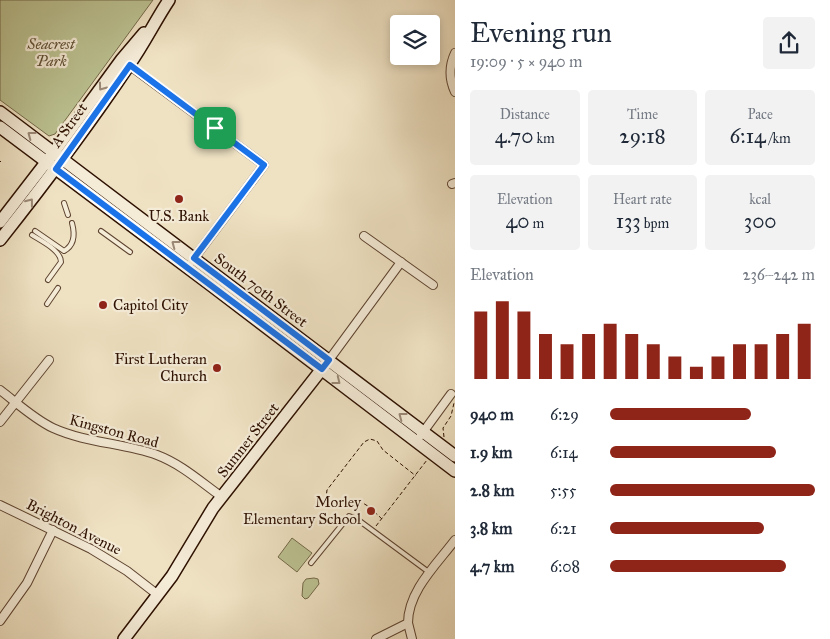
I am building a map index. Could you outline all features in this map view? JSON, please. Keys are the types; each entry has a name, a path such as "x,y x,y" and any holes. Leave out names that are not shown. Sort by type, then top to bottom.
{"main road":[{"name":"A Street","path":"0,222 59,156 169,0"},
{"name":"South 70th Street","path":"0,112 59,156 191,263 325,365 416,442 455,471"},
{"name":"South 70th Street","path":"0,127 191,263"},
{"name":"A Street","path":"0,240 51,165"},
{"name":"South 70th Street","path":"325,365 424,432 455,456"},
{"name":"Sumner Street","path":"124,639 184,559 207,516 325,365"}],"street":[{"path":"455,53 450,77 455,92"},
{"path":"126,62 264,165 191,263"},
{"path":"364,236 433,286"},
{"name":"Sumner Street","path":"325,365 401,262"},
{"path":"0,422 49,360"},
{"name":"Kingston Road","path":"0,390 44,423 66,433 144,451 171,461 222,497"},
{"path":"416,442 453,397"},
{"name":"Brighton Avenue","path":"0,505 108,558 158,595"},
{"path":"0,621 27,583 53,530"},
{"path":"412,639 408,614 412,598 455,540"},
{"path":"376,639 408,623"}],"lane":[{"path":"64,203 68,215"},
{"path":"35,230 64,251 70,247 74,235 72,223"},
{"path":"101,231 130,252"},
{"path":"32,235 58,253 62,258 48,280"},
{"path":"47,304 58,288"},
{"path":"311,563 349,516 357,519 430,573"}],"path":[{"path":"444,438 443,428 453,412 453,397"},
{"path":"382,519 369,506 358,501 338,506 330,505 326,498 327,490 364,442 370,439 377,442 383,450 416,476"},
{"path":"373,531 429,458"}],"green space":[{"name":"Seacrest Park","path":"0,0 153,0 55,134 49,136 0,100"},
{"path":"292,538 312,553 297,572 278,557"},
{"path":"306,579 318,579 319,584 308,598 305,599 302,596 303,583"}],"place":[{"name":"U.S. Bank","path":"179,199"},
{"name":"Capitol City","path":"103,305"},
{"name":"First Lutheran Church","path":"217,368"},
{"name":"Morley Elementary School","path":"371,511"}],"route":[{"path":"130,65 215,128 264,165 194,258 329,360 322,369 56,169 130,65"}]}
